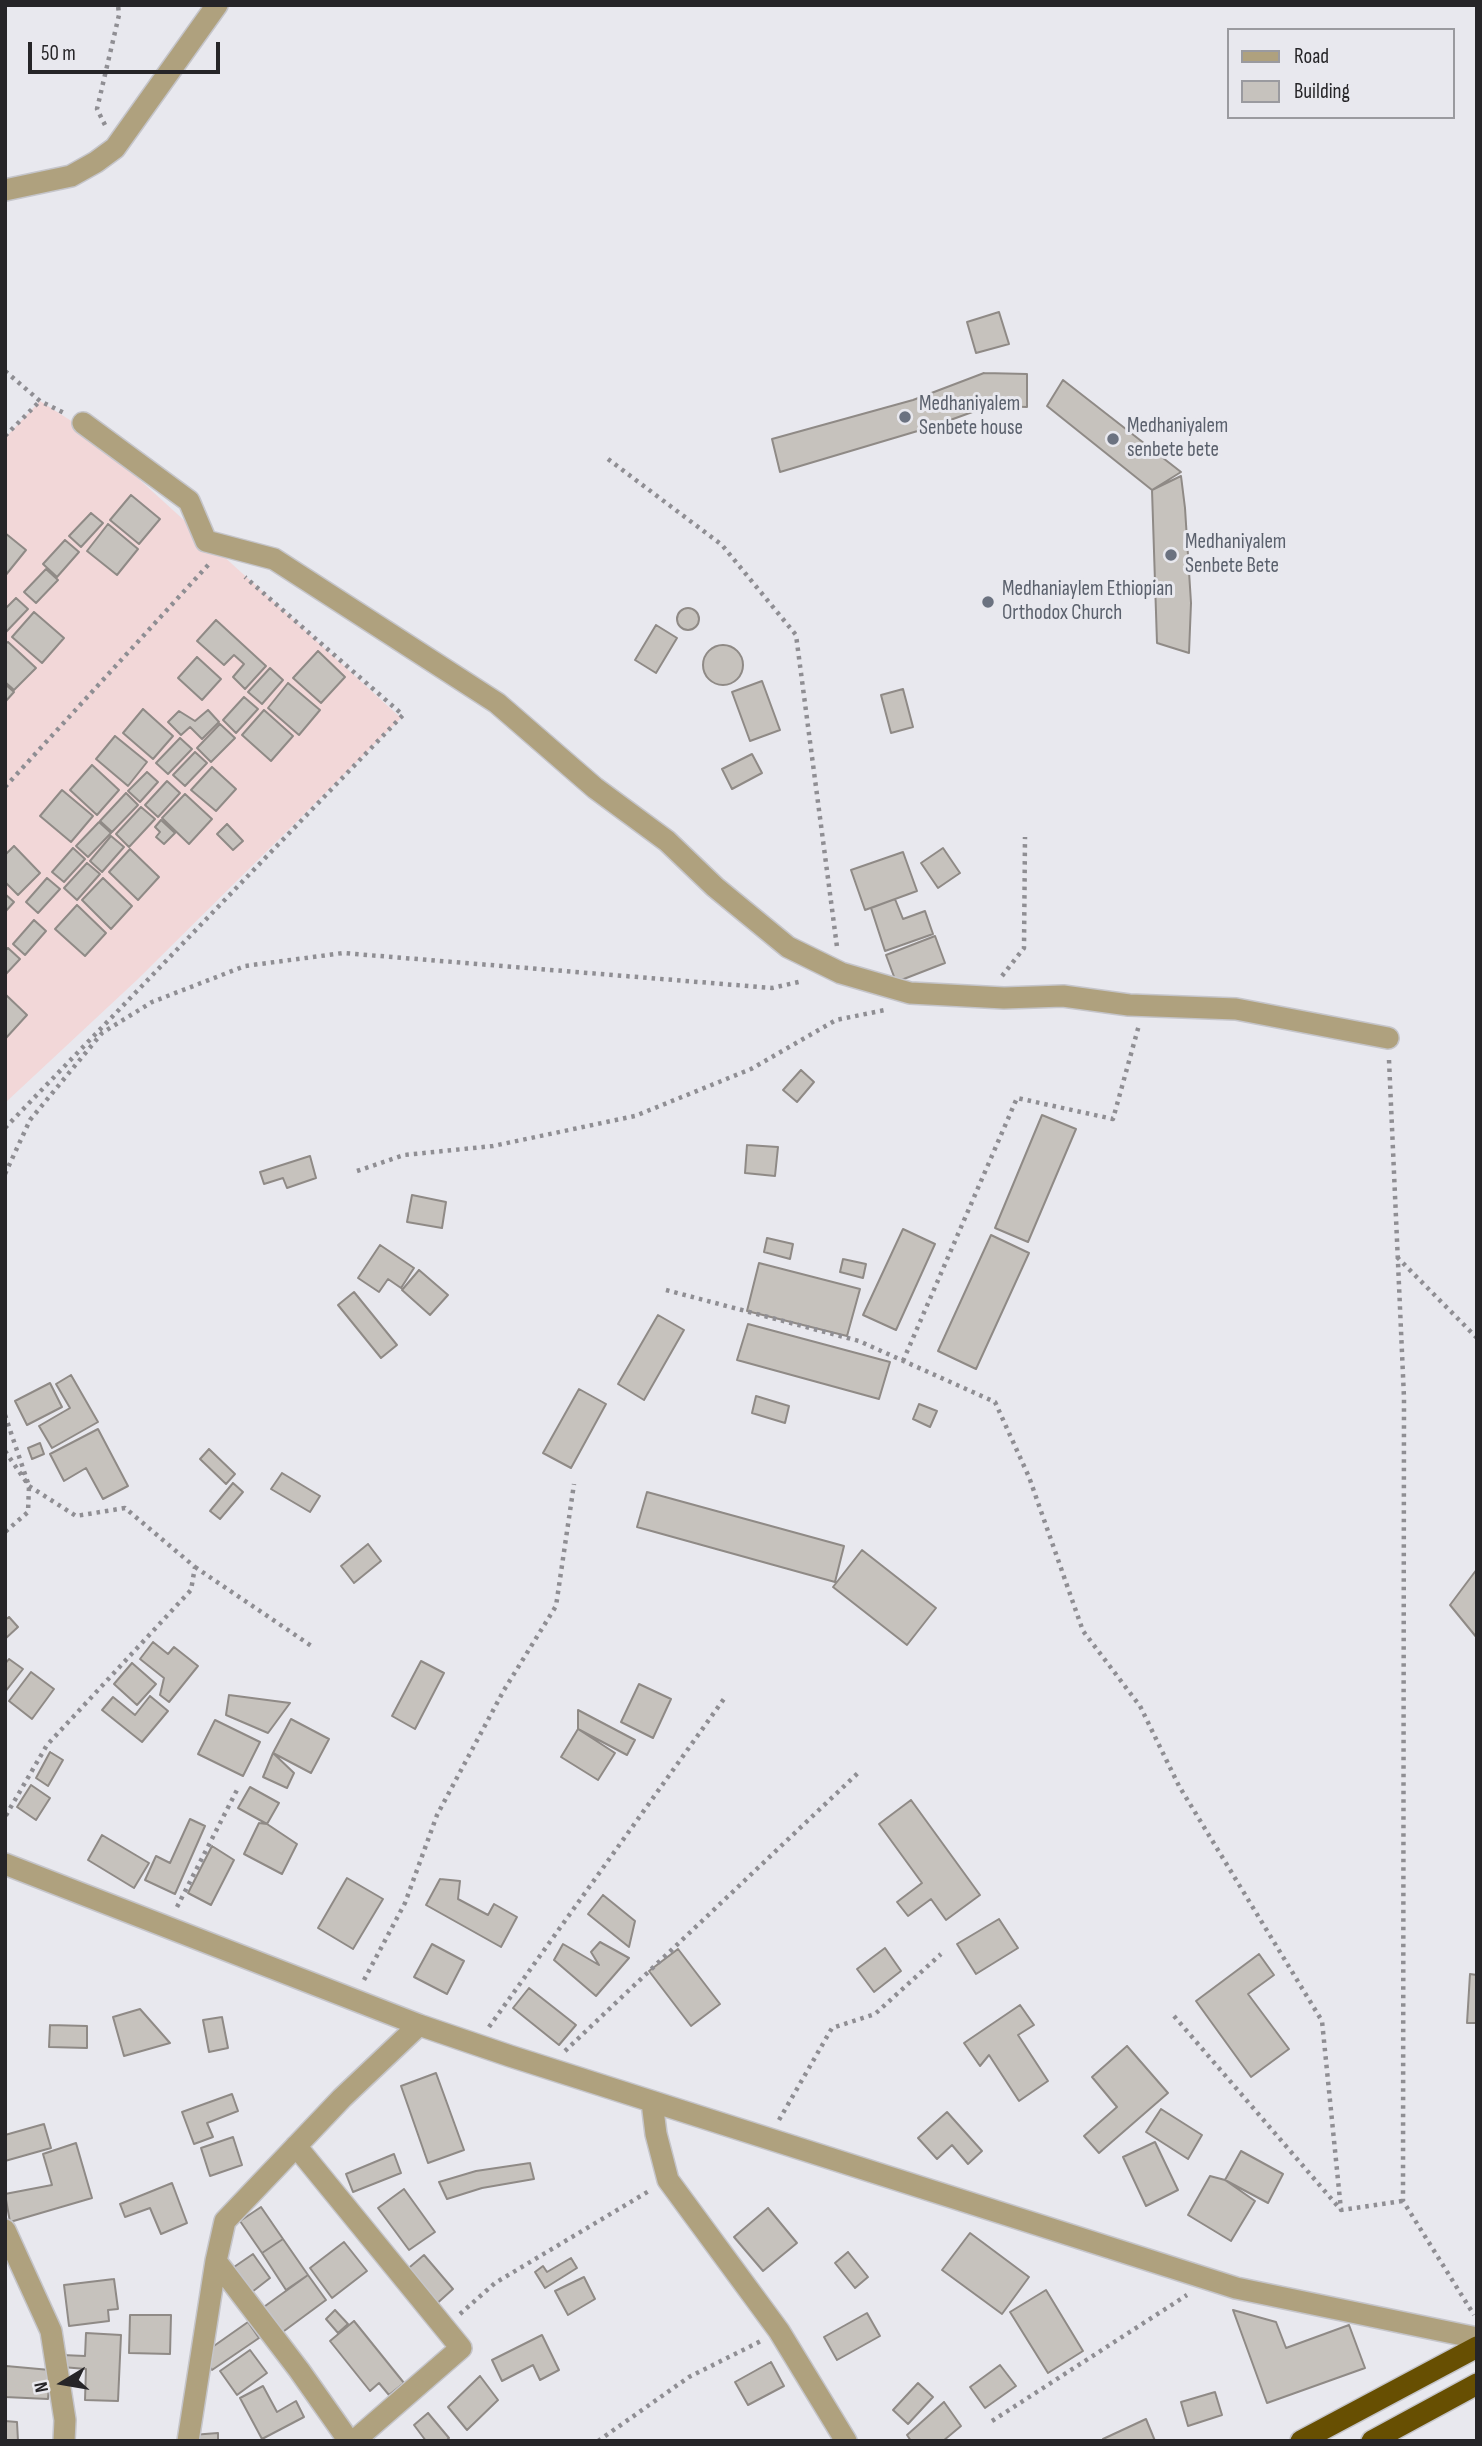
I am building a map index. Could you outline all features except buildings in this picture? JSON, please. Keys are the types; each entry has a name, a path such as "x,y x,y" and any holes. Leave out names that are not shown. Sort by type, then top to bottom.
{"highway":[{"path":"1301,2441 1477,2347"},
{"path":"1372,2441 1477,2384"}],"street":[{"path":"5,190 71,176 115,148 217,5"},
{"path":"83,423 189,501 206,541 274,559 497,703 595,788 667,841 715,887 788,947 841,973 910,993 986,997 1063,996 1145,1006 1236,1009 1388,1038"},
{"path":"5,1864 419,2025 546,2068 1236,2288 1477,2338"},
{"path":"188,2441 216,2261 225,2221 342,2098 419,2025"},
{"path":"652,2102 656,2134 667,2180 779,2331 846,2441"},
{"path":"216,2261 351,2441 461,2348 296,2146"},
{"path":"5,2230 51,2331 65,2420 65,2441"}],"path":[{"path":"115,148 97,109 119,15 118,5"},
{"path":"5,371 40,401 83,423"},
{"path":"5,436 40,401"},
{"path":"5,1174 30,1120 102,1033 152,1002 245,966 343,953 772,988 841,973 796,635 722,545 608,459"},
{"path":"5,787 209,564"},
{"path":"5,1128 403,715 239,571"},
{"path":"986,997 1024,948 1025,837"},
{"path":"903,1361 1017,1098 1112,1119 1145,1006"},
{"path":"357,1171 404,1155 493,1146 635,1116 751,1069 836,1020 897,1007"},
{"path":"1388,1038 1404,1398 1403,2201 1477,2320"},
{"path":"1397,1257 1477,1338"},
{"path":"666,1290 859,1342 995,1402 1029,1476 1083,1631 1140,1706 1179,1786 1322,2021 1341,2210"},
{"path":"5,1415 29,1486 28,1512 5,1532"},
{"path":"5,1451 29,1486 76,1516 125,1508 195,1567 313,1647"},
{"path":"354,2000 405,1903 437,1815 505,1690 556,1606 574,1484"},
{"path":"5,1817 47,1745 191,1590 195,1567"},
{"path":"476,2045 726,1696"},
{"path":"546,2068 859,1772"},
{"path":"167,1927 238,1788"},
{"path":"768,2138 832,2028 875,2014 941,1954"},
{"path":"1174,2016 1341,2210"},
{"path":"445,2328 495,2283 667,2180"},
{"path":"1341,2210 1403,2201"},
{"path":"992,2421 1211,2280"},
{"path":"598,2441 689,2377 779,2331"}],"shaded area":[{"path":"40,401 84,429 401,718 138,979 5,1103 5,438"}],"place":[{"name":"Medhaniyalem Senbete house","path":"905,417"},
{"name":"Medhaniyalem senbete bete","path":"1113,439"},
{"name":"Medhaniyalem Senbete Bete","path":"1171,555"},
{"name":"Medhaniaylem Ethiopian Orthodox Church","path":"988,602"}]}
